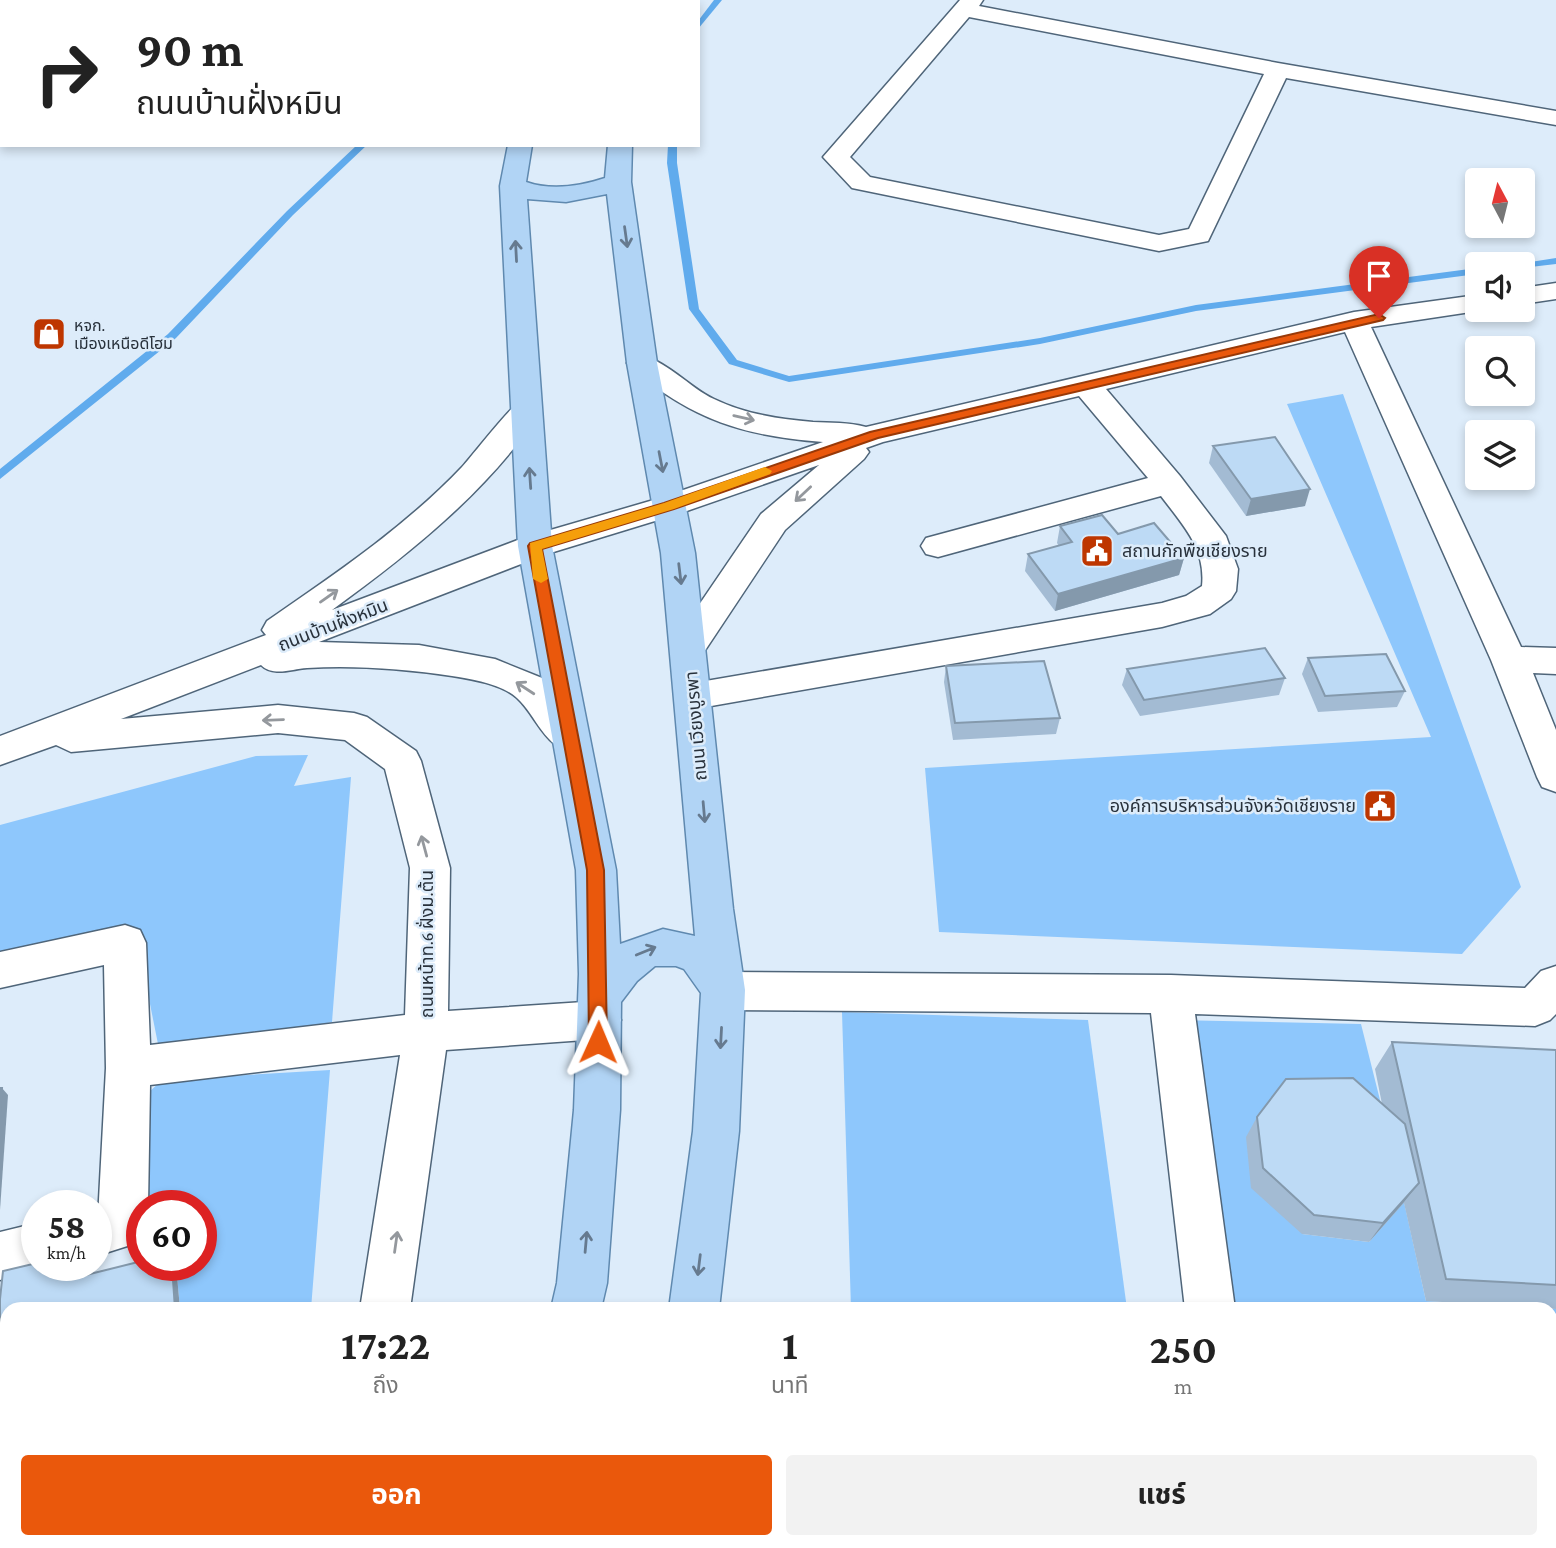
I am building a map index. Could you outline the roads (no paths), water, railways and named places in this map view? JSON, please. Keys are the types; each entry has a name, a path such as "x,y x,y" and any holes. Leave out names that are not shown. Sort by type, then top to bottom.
{"main road":[{"path":"520,147 513,187 535,546 596,870 599,1009 597,1110 582,1283 578,1302"},
{"name":"ถนน เวียงบูรพา","path":"620,147 618,182 642,363 669,506 689,646 712,909 723,991 716,1131 695,1302"},
{"path":"513,187 532,194 562,194 592,192 618,182"},
{"path":"599,1009 622,965 641,951 662,946 689,950 705,962 723,991"}],"street":[{"path":"1278,70 1199,234 1159,243 861,183 836,157 969,5 1278,70 1556,118"},
{"path":"1535,294 1556,291"},
{"path":"642,363 687,397 720,412 819,433 874,435 1354,321 1465,305"},
{"path":"1354,321 1508,660 1556,778"},
{"path":"694,696 1161,615 1198,605 1219,591 1222,569 1214,544 1168,483 1086,385"},
{"path":"233,664 358,576 432,517 493,457 525,414"},
{"path":"689,646 773,522 820,478 874,435"},
{"name":"ถนนบ้านฝั่งหมิน","path":"11,747 535,546 669,506 874,435"},
{"path":"938,546 1168,483"},
{"path":"233,664 319,655 419,658 482,668 529,687 570,738"},
{"path":"1508,660 1556,661"},
{"name":"ถนนหน้าท.6 ฝั่งม.ต้น","path":"11,747 278,719 354,727 402,761 430,869 426,1032 386,1302"},
{"path":"0,970 125,943 128,1068 122,1226 112,1229"},
{"path":"723,991 1171,994 1535,1007 1556,984"},
{"path":"1171,994 1209,1302"},
{"path":"128,1068 599,1009"},
{"path":"0,1256 21,1251"}],"waterway":[{"path":"700,24 718,0"},
{"path":"0,475 172,336 290,213 361,147"},
{"path":"673,147 672,163 694,309 733,362 789,379 1040,341 1196,308 1465,273"},
{"path":"1535,263 1556,261"}],"place":[{"name":"หจก. เมืองเหนือดีโฮม","path":"49,334"},
{"name":"สถานกักพืชเชียงราย","path":"1097,551"},
{"name":"องค์การบริหารส่วนจังหวัดเชียงราย","path":"1380,806"}]}
